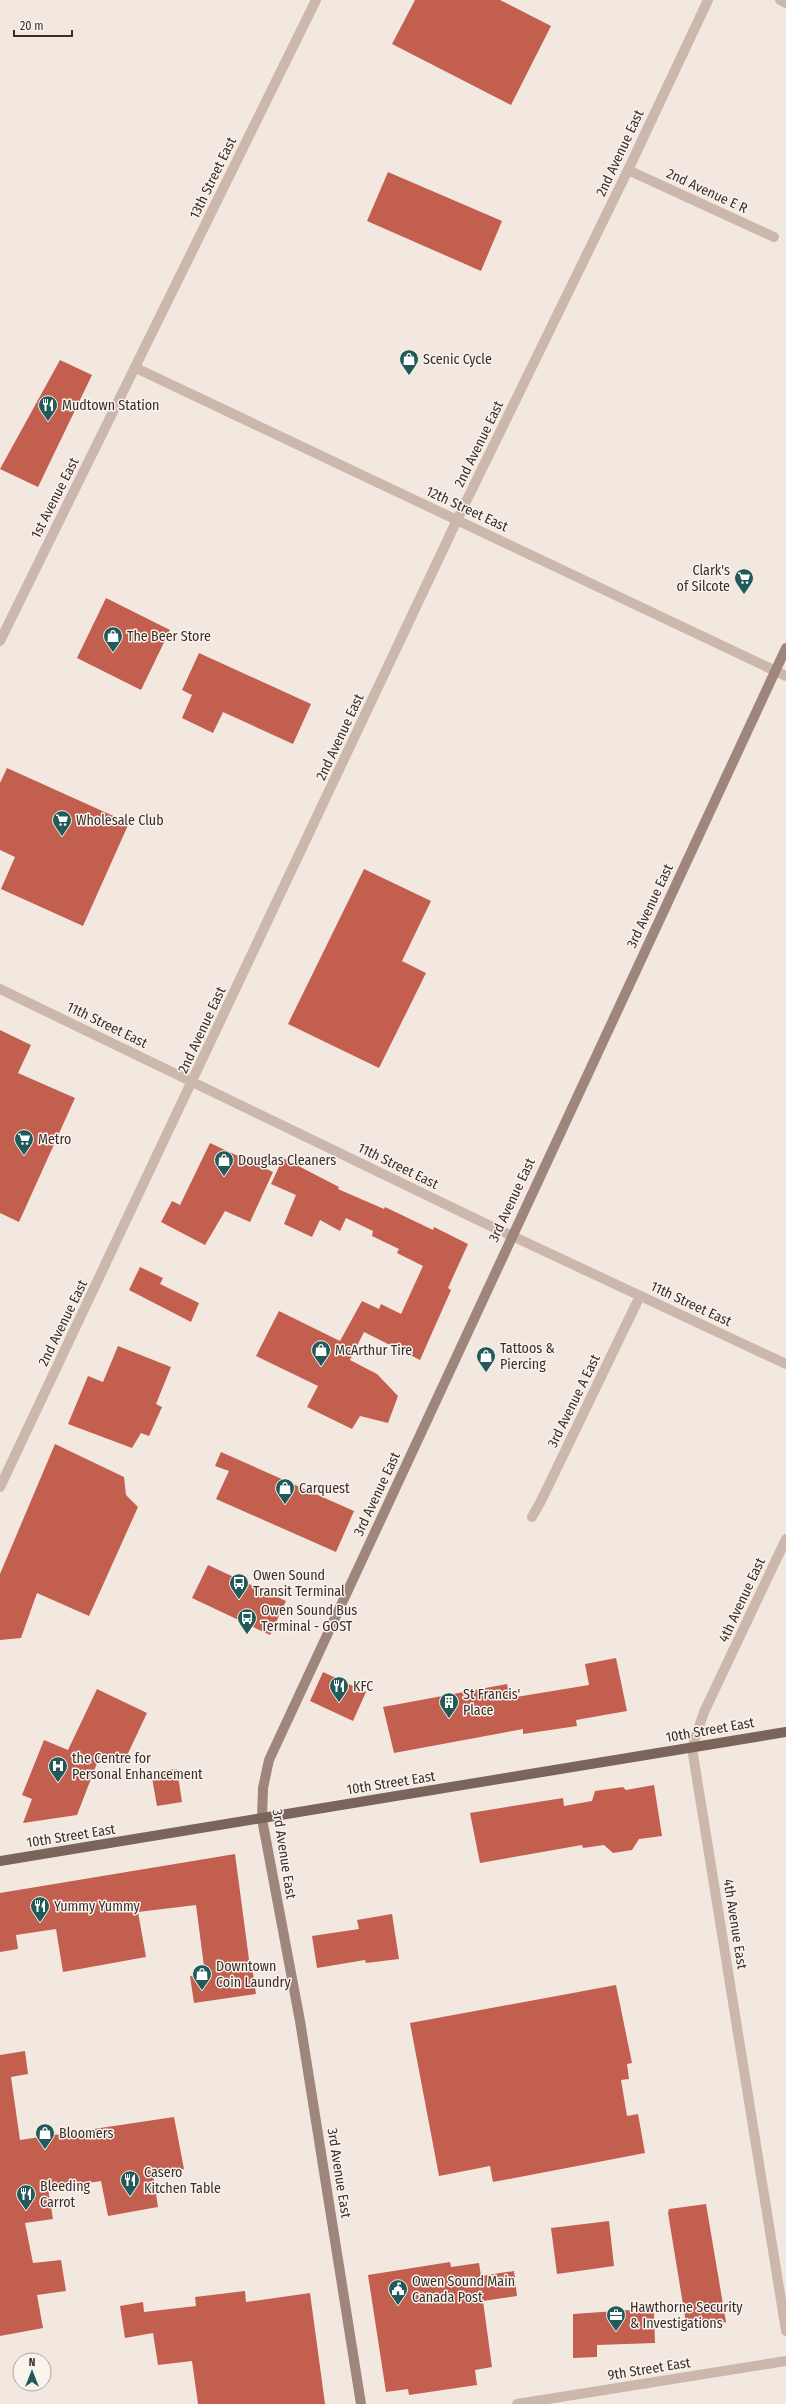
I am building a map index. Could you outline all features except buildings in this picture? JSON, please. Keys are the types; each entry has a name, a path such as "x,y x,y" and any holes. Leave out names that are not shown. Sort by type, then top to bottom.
{"main road":[{"name":"3rd Avenue East","path":"361,2404 301,2029 262,1819 263,1788 269,1760 511,1235 786,648"},
{"name":"10th Street East","path":"0,1861 786,1732"}],"street":[{"name":"13th Street East","path":"136,368 316,0"},
{"name":"2nd Avenue East","path":"0,1488 193,1083 457,520 628,170 708,0"},
{"path":"780,0 786,3"},
{"name":"2nd Avenue E R","path":"628,170 774,237"},
{"name":"12th Street East","path":"136,368 786,676"},
{"name":"1st Avenue East","path":"0,641 136,368"},
{"name":"11th Street East","path":"0,990 511,1235 786,1364"},
{"name":"3rd Avenue A East","path":"532,1517 640,1296"},
{"name":"4th Avenue East","path":"786,1539 704,1712 692,1748 786,2332"},
{"name":"9th Street East","path":"517,2404 786,2361"}],"place":[{"name":"Scenic Cycle","path":"409,376"},
{"name":"Mudtown Station","path":"48,422"},
{"name":"Clark's of Silcote","path":"744,595"},
{"name":"The Beer Store","path":"113,653"},
{"name":"Wholesale Club","path":"62,837"},
{"name":"Metro","path":"24,1156"},
{"name":"Douglas Cleaners","path":"224,1177"},
{"name":"McArthur Tire","path":"321,1367"},
{"name":"Tattoos & Piercing","path":"486,1373"},
{"name":"Carquest","path":"285,1505"},
{"name":"Owen Sound Transit Terminal","path":"239,1600"},
{"name":"Owen Sound Bus Terminal - GOST","path":"247,1635"},
{"name":"KFC","path":"339,1703"},
{"name":"St Francis' Place","path":"449,1719"},
{"name":"the Centre for Personal Enhancement","path":"58,1783"},
{"name":"Yummy Yummy","path":"40,1923"},
{"name":"Downtown Coin Laundry","path":"202,1991"},
{"name":"Bloomers","path":"45,2150"},
{"name":"Casero Kitchen Table","path":"130,2197"},
{"name":"Bleeding Carrot","path":"26,2211"},
{"name":"Owen Sound Main Canada Post","path":"398,2306"},
{"name":"Hawthorne Security & Investigations","path":"616,2332"}]}
